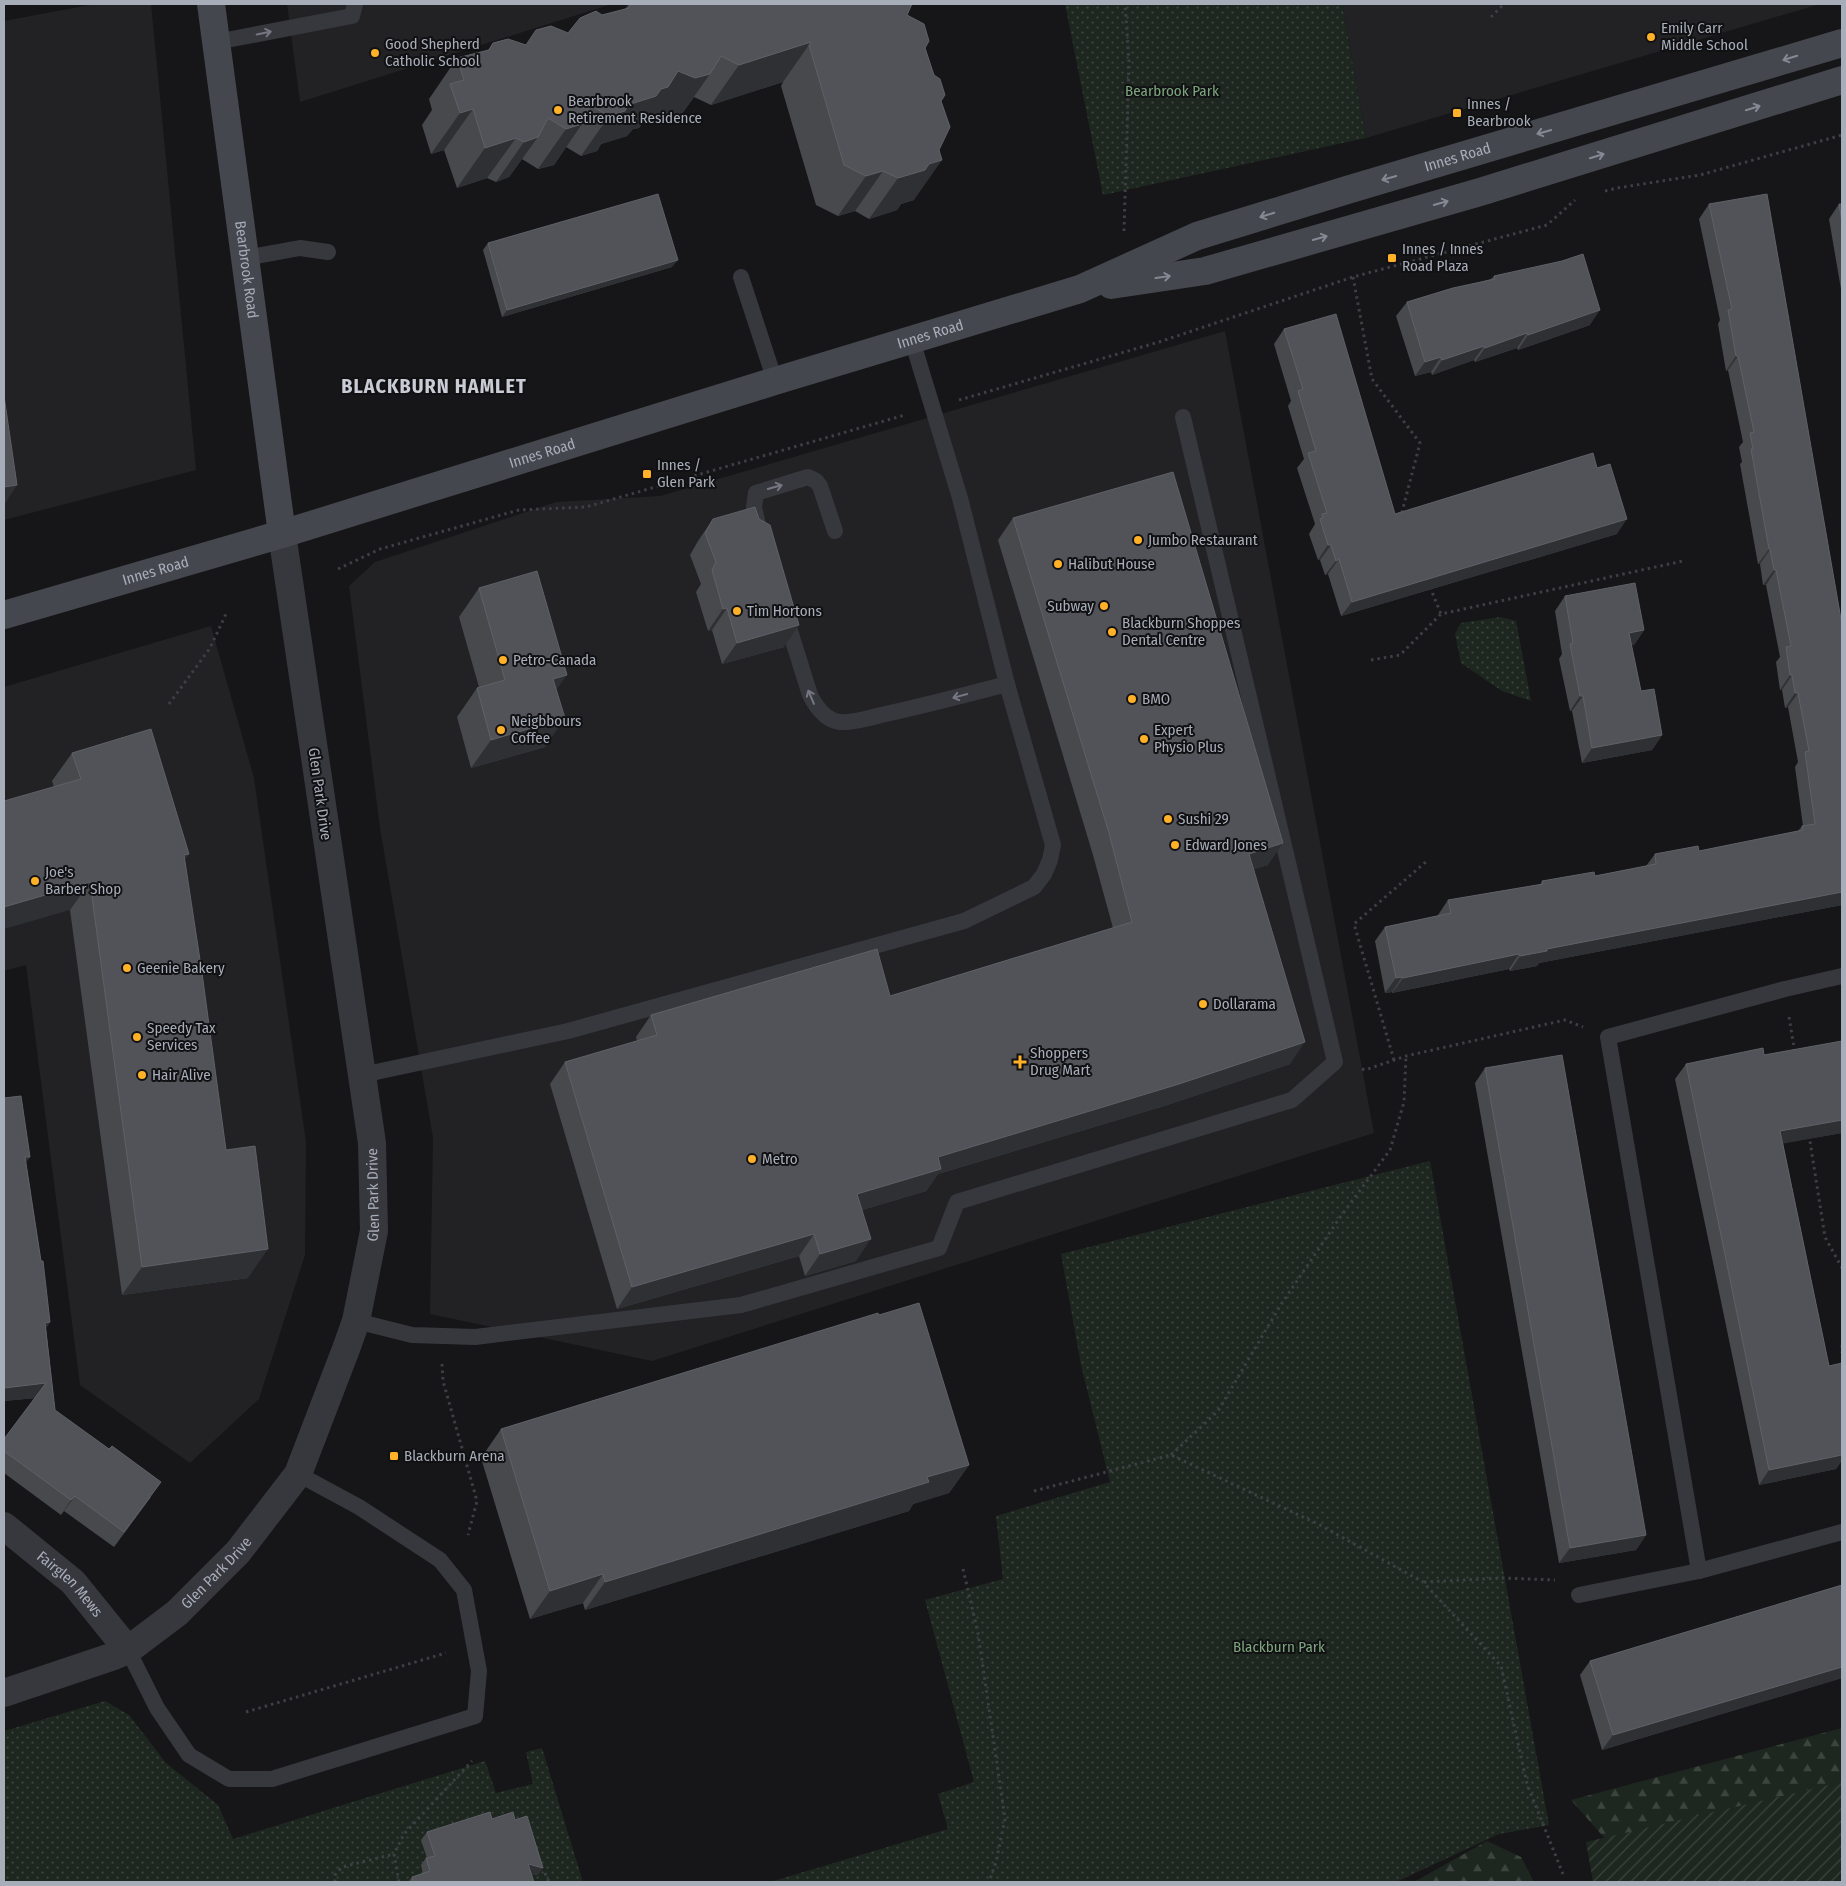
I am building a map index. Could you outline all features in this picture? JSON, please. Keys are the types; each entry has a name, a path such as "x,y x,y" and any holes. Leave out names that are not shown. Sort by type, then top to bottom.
{"street":[{"name":"Bearbrook Road","path":"211,4 282,534"},
{"name":"Innes Road","path":"4,615 282,534 775,381 1080,289 1197,236 1842,42"},
{"name":"Innes Road","path":"1080,289 1205,271 1480,192 1842,80"},
{"name":"Glen Park Drive","path":"4,1693 128,1650 176,1613 238,1552 298,1474 356,1321 374,1231 372,1143 282,534"},
{"name":"Fairglen Mews","path":"4,1526 73,1582 128,1650"}],"lane":[{"path":"216,42 352,16 355,4"},
{"path":"245,258 300,248 328,252"},
{"path":"741,277 775,381"},
{"path":"362,1075 568,1031 955,924 1034,887 1044,874 1050,860 1053,845 1007,684 960,498 912,340"},
{"path":"356,1321 412,1335 475,1337 741,1305 939,1248 957,1202 1292,1100 1335,1062 1183,417"},
{"path":"763,540 754,507 756,493 808,477 816,481 820,486 835,531"},
{"path":"782,604 812,700 821,712 840,722 903,711 1007,684"},
{"path":"1699,1571 1608,1036 1785,989 1842,976"},
{"path":"128,1650 157,1708 189,1755 229,1779 272,1780 475,1716 479,1671 464,1590 440,1560 359,1507 298,1474"},
{"path":"1579,1595 1699,1571 1842,1532"}],"path":[{"path":"1124,231 1129,62 1125,4"},
{"path":"1491,17 1504,4"},
{"path":"1599,193 1617,188 1700,174 1842,135"},
{"path":"338,569 380,549 519,510 586,507 1159,342 1353,277 1547,225 1572,201 1581,198"},
{"path":"1353,277 1372,379 1420,443 1400,516 1404,524"},
{"path":"1371,660 1400,655 1441,614 1683,562"},
{"path":"1426,578 1441,614"},
{"path":"170,704 210,648 226,614"},
{"path":"1394,1060 1354,924 1428,860"},
{"path":"1785,989 1796,1056"},
{"path":"1335,1062 1365,1070 1406,1056 1565,1020 1608,1036"},
{"path":"1034,1491 1171,1455 1218,1411 1280,1306 1341,1216 1390,1150 1404,1102 1406,1056"},
{"path":"1808,1132 1825,1237 1842,1268"},
{"path":"442,1337 443,1381 477,1501 468,1535"},
{"path":"1842,1345 1842,1354"},
{"path":"1171,1455 1320,1525 1423,1582 1501,1666 1526,1784 1563,1874"},
{"path":"964,1568 978,1632 1005,1819 996,1862 989,1882"},
{"path":"1423,1582 1503,1578 1555,1580 1579,1595"},
{"path":"246,1712 446,1653"},
{"path":"399,1882 394,1854 404,1834 472,1761"},
{"path":"336,1882 335,1875 342,1867 394,1854"},
{"path":"546,1873 549,1882"}],"shaded area":[{"path":"95,4 151,4 196,470 4,520 4,21"},
{"name":"Good Shepherd Catholic School","path":"287,4 612,4 300,102"},
{"path":"1342,4 1820,4 1366,138"},
{"path":"1225,331 1374,1133 652,1361 430,1314 433,1138 380,828 349,586 375,562 556,502 660,496"},
{"path":"211,626 254,778 306,1142 305,1255 259,1399 190,1463 80,1385 26,965 4,971 4,687"}],"green space":[{"name":"Bearbrook Park","path":"1065,4 1342,4 1366,138 1103,195"},
{"path":"1500,617 1516,621 1531,701 1502,691 1461,663 1455,634 1461,623"},
{"name":"Blackburn Park","path":"1430,1161 1549,1825 1499,1834 1396,1882 770,1882 948,1829 938,1794 974,1782 925,1600 1003,1579 996,1516 1110,1482 1081,1365 1061,1254"},
{"path":"105,1701 129,1715 166,1763 218,1805 233,1839 485,1761 496,1793 533,1784 526,1752 542,1748 583,1882 4,1882 4,1731"},
{"path":"1842,1728 1842,1788 1608,1842 1571,1800"},
{"path":"1842,1782 1842,1882 1593,1882 1586,1842"},
{"path":"1487,1841 1521,1857 1534,1882 1414,1882"}],"building":[{"path":"631,4 912,4 907,15 924,24 929,41 925,48 934,75 940,79 945,95 941,101 950,127 939,150 942,160 929,164 925,170 898,178 883,171 866,176 844,165 809,45 811,42 739,65 721,56 710,74 695,78 678,71 668,87 661,89 656,96 628,105 625,111 609,116 590,105 582,124 566,129 548,118 538,137 524,142 516,138 485,148 473,109 460,113 450,84 464,80 457,58 489,50 493,43 508,39 526,45 536,30 551,26 568,33 580,18 596,11 602,15 629,8"},
{"path":"658,194 678,260 507,310 488,243"},
{"path":"1767,194 1842,625 1842,892 1547,949 1547,951 1520,956 1519,954 1396,978 1385,927 1451,913 1448,900 1543,884 1542,881 1594,872 1595,876 1656,864 1655,854 1698,846 1699,851 1803,830 1802,826 1815,824 1805,752 1809,751 1798,693 1795,693 1792,675 1790,675 1786,647 1791,646 1776,570 1774,570 1769,549 1751,449 1753,449 1750,433 1754,432 1738,356 1736,356 1728,310 1732,309 1709,204"},
{"path":"1839,204 1842,204 1842,222"},
{"path":"1583,254 1600,310 1485,348 1484,346 1442,360 1441,357 1425,362 1407,302 1453,288 1495,279 1494,276 1562,261"},
{"path":"1336,314 1395,514 1593,453 1597,468 1610,464 1627,519 1352,602 1339,559 1336,561 1331,545 1328,545 1320,519 1323,518 1322,514 1327,513 1308,453 1316,451 1298,391 1303,389 1284,329"},
{"path":"4,396 17,485 4,487"},
{"path":"1173,472 1283,843 1249,854 1305,1042 1179,1084 938,1157 941,1169 857,1194 871,1239 820,1254 814,1234 632,1287 565,1062 657,1035 651,1015 877,949 890,996 1132,922 1109,833 1013,518"},
{"path":"755,507 759,519 770,525 799,625 737,643 727,608 723,609 712,570 716,562 705,533 713,519"},
{"path":"537,571 567,675 553,679 565,718 491,740 477,688 505,680 479,588"},
{"path":"1635,583 1644,630 1629,633 1641,691 1654,689 1662,735 1592,748 1583,696 1580,696 1570,644 1573,643 1565,596"},
{"path":"151,729 189,854 184,855 226,1150 255,1146 268,1249 142,1267 90,882 4,907 4,801 81,779 72,753"},
{"path":"1842,1041 1842,1120 1780,1131 1829,1366 1842,1363 1842,1455 1769,1470 1686,1064 1763,1048 1764,1055"},
{"path":"1562,1055 1646,1535 1570,1548 1485,1068"},
{"path":"21,1096 30,1157 25,1157 41,1261 43,1261 50,1322 45,1323 55,1410 109,1449 112,1446 161,1482 124,1532 75,1496 71,1500 4,1451 4,1439 46,1383 4,1388 4,1098"},
{"path":"919,1303 969,1465 927,1477 929,1482 605,1582 603,1574 550,1591 501,1429 878,1313 879,1315"},
{"path":"1842,1585 1842,1667 1613,1735 1590,1661"},
{"path":"490,1812 492,1819 513,1812 515,1820 527,1816 543,1868 528,1864 534,1882 413,1882 412,1877 430,1871 426,1858 435,1856 427,1832"}],"place":[{"name":"Emily Carr Middle School","path":"1651,37"},
{"name":"Good Shepherd Catholic School","path":"375,53"},
{"name":"Bearbrook Retirement Residence","path":"558,110"},
{"name":"Innes / Bearbrook","path":"1457,113"},
{"name":"Innes / Innes Road Plaza","path":"1392,258"},
{"name":"Innes / Glen Park","path":"647,474"},
{"name":"Jumbo Restaurant","path":"1138,540"},
{"name":"Halibut House","path":"1058,564"},
{"name":"Subway","path":"1104,606"},
{"name":"Tim Hortons","path":"737,611"},
{"name":"Blackburn Shoppes Dental Centre","path":"1112,632"},
{"name":"Petro-Canada","path":"503,660"},
{"name":"BMO","path":"1132,699"},
{"name":"Neigbbours Coffee","path":"501,730"},
{"name":"Expert Physio Plus","path":"1144,739"},
{"name":"Sushi 29","path":"1168,819"},
{"name":"Edward Jones","path":"1175,845"},
{"name":"Joe's Barber Shop","path":"35,881"},
{"name":"Geenie Bakery","path":"127,968"},
{"name":"Dollarama","path":"1203,1004"},
{"name":"Speedy Tax Services","path":"137,1037"},
{"name":"Shoppers Drug Mart","path":"1020,1062"},
{"name":"Hair Alive","path":"142,1075"},
{"name":"Metro","path":"752,1159"},
{"name":"Blackburn Arena","path":"394,1456"}],"district":[{"name":"BLACKBURN HAMLET","path":"434,386"}]}
